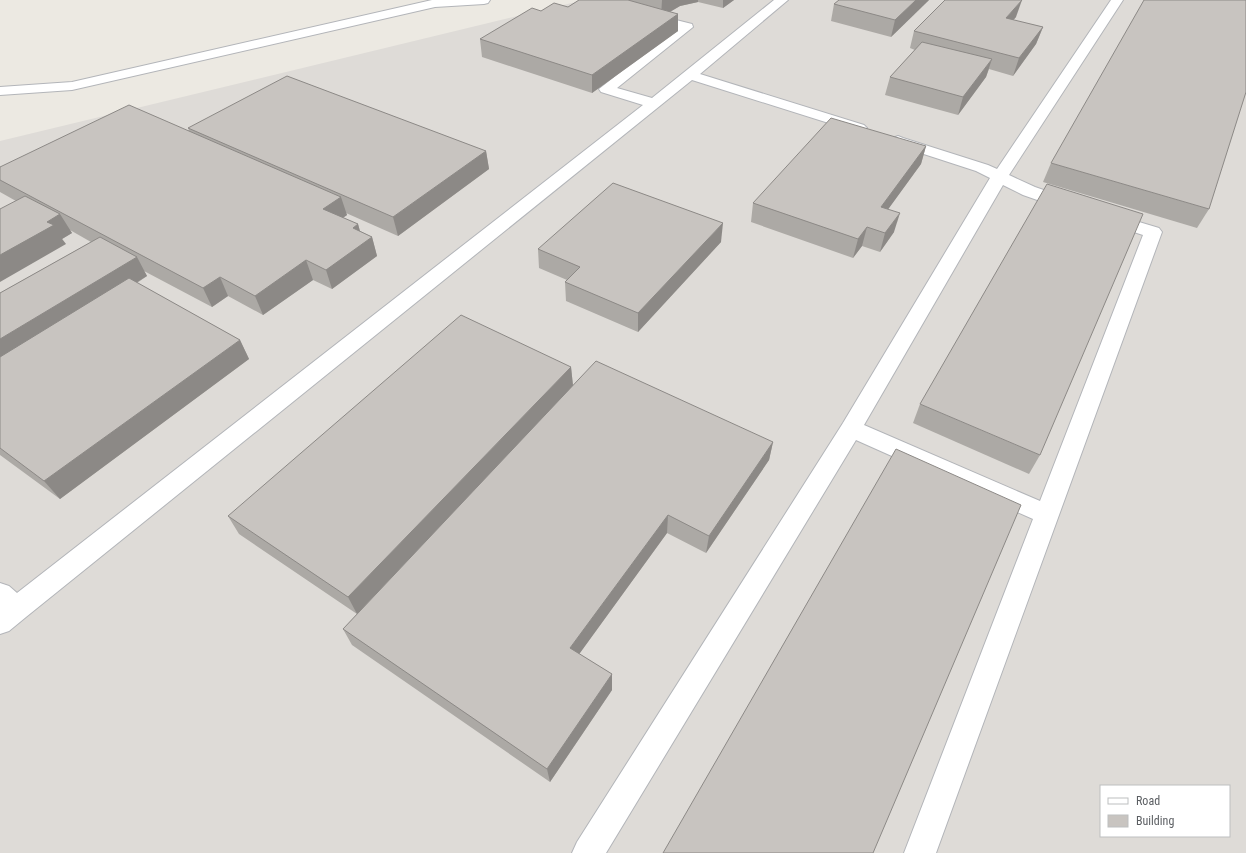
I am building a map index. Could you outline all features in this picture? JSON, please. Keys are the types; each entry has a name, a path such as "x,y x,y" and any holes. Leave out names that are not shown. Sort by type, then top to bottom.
{"lane":[{"path":"0,91 72,86 435,3 484,0"},
{"path":"6,608 690,75 782,0"},
{"path":"588,853 851,429 1000,176 1116,0"},
{"path":"636,14 687,27 606,88 653,103"},
{"path":"690,75 871,132"},
{"path":"886,137 982,168 1029,191 1153,232 920,853"},
{"path":"851,429 1047,514"}],"shaded area":[{"path":"584,0 1246,0 1246,853 0,853 0,141"}],"building":[{"path":"579,0 628,0 678,14 592,75 480,39 532,8 541,11 554,3 568,7"},
{"path":"839,0 916,0 895,20 834,4"},
{"path":"945,0 1022,0 1006,18 1043,27 1019,58 914,31"},
{"path":"1144,0 1246,0 1246,92 1209,209 1051,163"},
{"path":"922,42 992,59 963,97 890,77"},
{"path":"287,76 486,151 393,217 188,128"},
{"path":"129,105 341,197 323,209 358,224 353,228 372,237 326,270 306,260 255,296 220,277 203,288 0,180 0,167"},
{"path":"831,118 926,146 881,207 900,213 885,233 867,227 858,239 753,203"},
{"path":"613,183 723,223 638,313 565,282 580,267 538,249"},
{"path":"1047,184 1143,214 1040,455 920,404"},
{"path":"25,196 60,214 47,222 54,225 0,255 0,209"},
{"path":"100,237 137,257 0,339 0,293"},
{"path":"129,278 240,340 44,481 0,448 0,357"},
{"path":"461,315 571,367 348,597 228,516"},
{"path":"596,361 773,442 709,536 668,515 570,648 612,674 547,769 343,629"},
{"path":"896,449 1021,505 873,853 663,853"}]}
